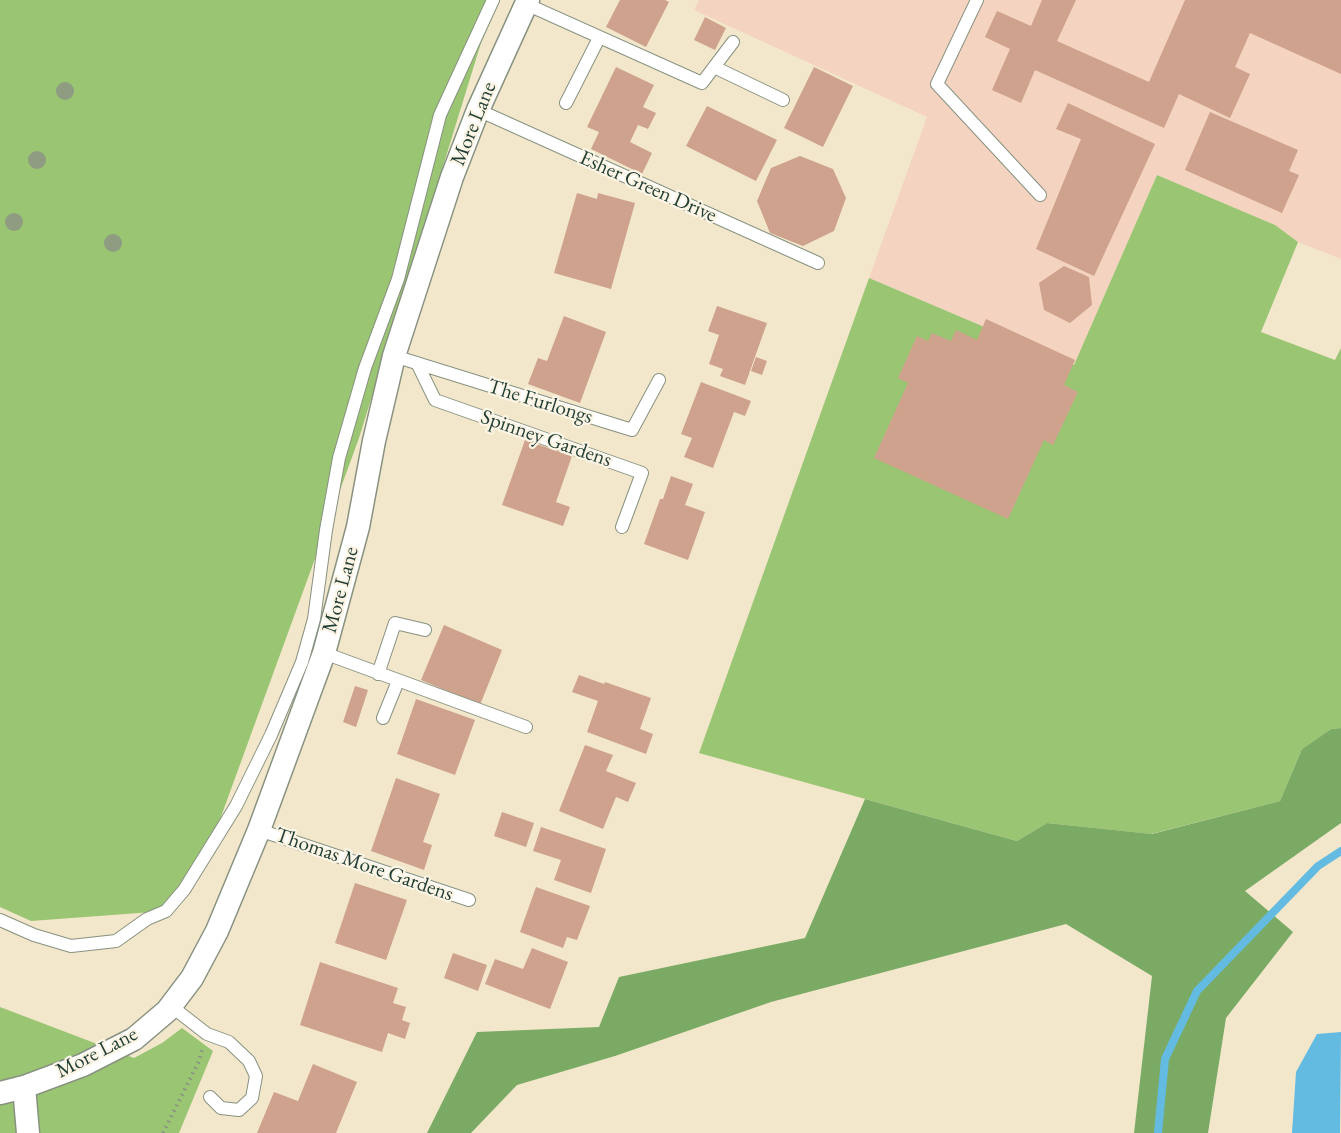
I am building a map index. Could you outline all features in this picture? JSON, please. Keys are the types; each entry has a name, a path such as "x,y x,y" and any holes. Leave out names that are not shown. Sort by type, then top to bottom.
{"street":[{"name":"More Lane","path":"0,1093 24,1087 83,1065 134,1038 171,1006 192,978 217,931 259,830 324,653 358,527 374,441 394,356 452,177 478,110 527,2"},
{"path":"24,1087 28,1133"}],"lane":[{"path":"0,920 34,935 72,946 116,941 147,919 166,911 184,890 236,806 271,735 302,662 314,619 326,530 345,435 365,368 398,279 440,115 493,0"},
{"path":"977,0 937,84 1040,195"},
{"path":"527,2 599,38 702,83 733,42"},
{"path":"566,103 599,38"},
{"path":"714,67 783,100"},
{"name":"Esher Green Drive","path":"478,110 818,263"},
{"name":"The Furlongs","path":"394,356 632,430 659,380"},
{"name":"Spinney Gardens","path":"417,363 435,400 642,473 622,527"},
{"path":"378,674 395,623 425,630"},
{"path":"324,653 526,727"},
{"path":"383,718 398,681"},
{"name":"Thomas More Gardens","path":"259,830 469,900"},
{"path":"171,1006 207,1034 229,1042 249,1061 256,1076 252,1098 239,1110 221,1108 210,1097"}],"path":[{"path":"163,1133 199,1061 207,1034"}],"shaded area":[{"path":"699,0 1341,0 1341,259 1298,242 1275,225 1157,175 1074,365 869,278 927,117 694,10"}],"green space":[{"path":"0,0 500,0 481,43 359,438 203,866 166,911 31,921 0,907"},
{"path":"1157,175 1275,225 1298,242 1261,332 1335,360 1341,348 1341,728 1331,729 1302,749 1280,801 1151,834 1047,823 1017,841 699,753 869,278 1074,365"},
{"path":"1341,728 1341,823 1245,891 1293,932 1226,1018 1208,1133 1134,1133 1152,976 1066,924 771,1002 615,1056 517,1085 471,1133 427,1133 477,1032 599,1027 619,977 805,938 865,799 1017,841 1047,823 1152,834 1280,801 1302,749 1331,729"},
{"path":"0,1007 134,1058 162,1043 182,1028 213,1051 179,1133 0,1133"}],"water":[{"path":"1341,1032 1340,1133 1292,1133 1296,1072 1317,1034"}],"building":[{"path":"620,0 665,0 669,2 646,47 606,27"},
{"path":"1042,0 1076,0 1057,41 1149,82 1185,0 1341,0 1341,74 1250,33 1235,67 1250,74 1230,118 1179,94 1164,128 1035,70 1021,103 992,90 1010,49 985,37 997,11 1031,26"},
{"path":"705,17 726,28 715,50 694,40"},
{"path":"616,67 654,85 643,107 656,113 648,129 638,125 630,142 652,153 642,174 591,149 599,132 587,127"},
{"path":"814,67 853,86 823,147 784,128"},
{"path":"1068,103 1155,144 1094,276 1036,249 1081,139 1056,129"},
{"path":"707,106 777,140 756,181 686,146"},
{"path":"1210,112 1298,150 1289,171 1299,175 1282,213 1185,170"},
{"path":"800,156 833,169 846,198 834,231 803,246 770,233 757,201 771,168"},
{"path":"577,193 597,199 598,193 635,203 611,289 554,273"},
{"path":"1064,266 1089,277 1092,305 1070,323 1044,310 1039,283"},
{"path":"717,306 767,323 745,385 720,376 723,369 709,364 719,335 708,331"},
{"path":"564,316 606,332 580,403 528,384 538,358 547,361"},
{"path":"986,319 1075,360 1064,385 1078,392 1053,445 1044,440 1008,519 874,458 908,383 898,378 917,336 928,341 932,333 951,341 956,330 977,340"},
{"path":"756,357 767,361 762,375 751,371"},
{"path":"701,382 751,401 745,416 734,412 713,468 684,457 692,438 681,434"},
{"path":"525,440 572,456 556,502 570,507 563,526 502,505"},
{"path":"671,476 693,484 685,505 705,512 688,560 644,544"},
{"path":"444,625 502,650 480,705 421,680"},
{"path":"579,675 651,698 640,729 653,734 646,754 587,732 598,701 572,692"},
{"path":"355,686 368,690 356,727 343,722"},
{"path":"416,699 475,720 455,775 397,754"},
{"path":"585,745 613,755 606,771 636,783 628,802 616,797 603,829 559,811"},
{"path":"396,778 440,794 423,842 432,845 424,870 371,851"},
{"path":"502,812 534,823 526,847 494,836"},
{"path":"541,827 606,849 591,893 554,880 561,860 533,851"},
{"path":"355,883 407,900 386,960 335,943"},
{"path":"536,887 590,906 577,940 567,937 563,948 520,932"},
{"path":"532,948 568,962 550,1009 485,984 495,959 523,969"},
{"path":"453,953 487,965 478,991 444,978"},
{"path":"320,962 398,988 393,1003 406,1007 402,1020 410,1023 405,1039 388,1033 382,1052 300,1025"},
{"path":"313,1064 357,1082 336,1133 257,1133 274,1092 298,1101"}],"waterway":[{"path":"1158,1133 1165,1059 1197,991 1318,866 1341,851"}]}
